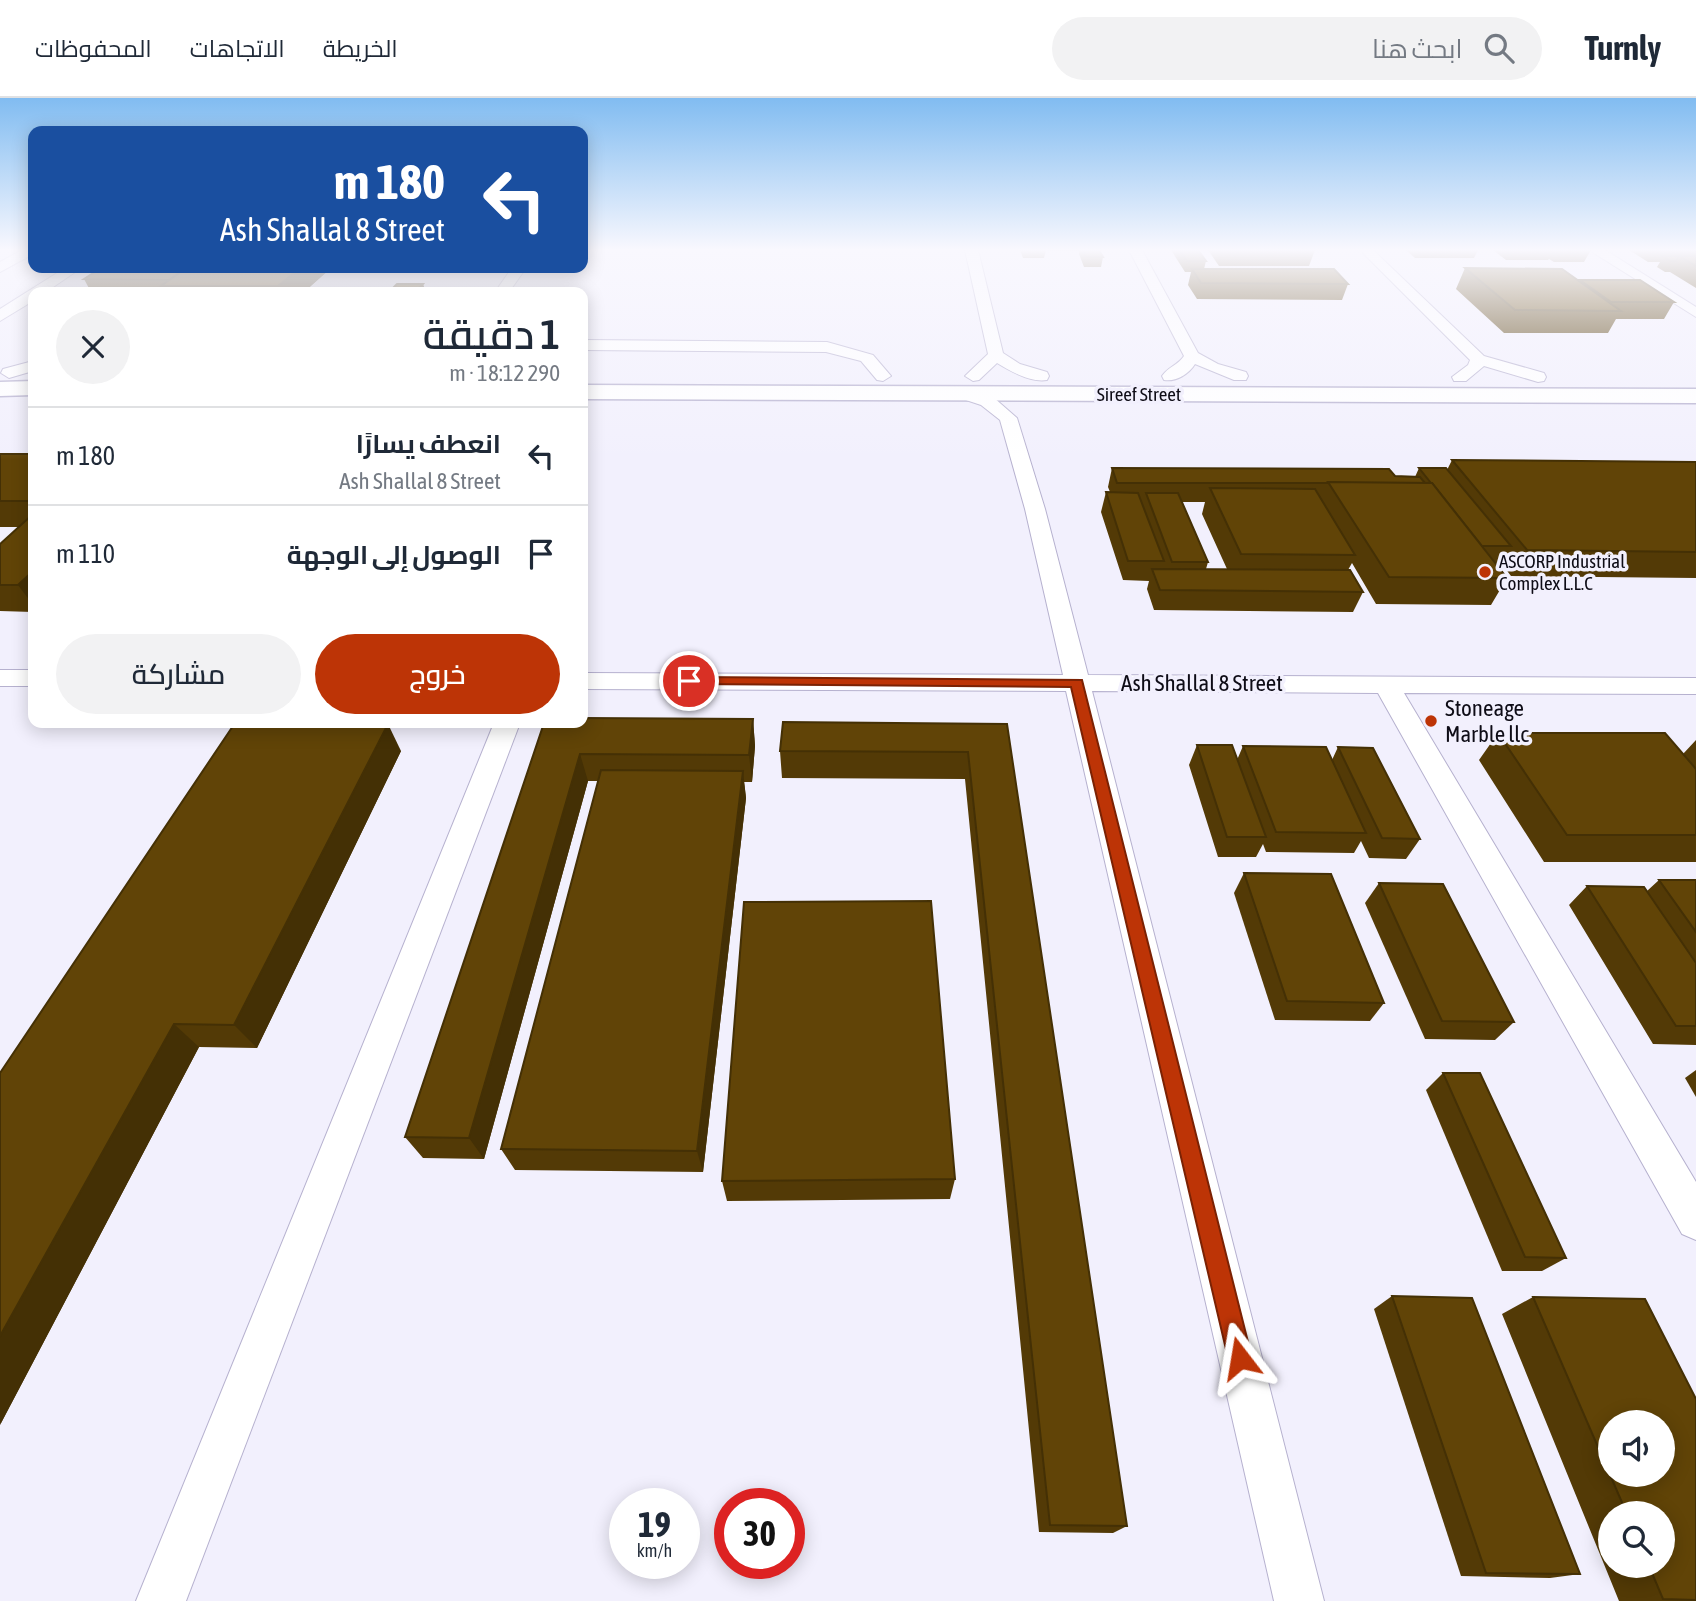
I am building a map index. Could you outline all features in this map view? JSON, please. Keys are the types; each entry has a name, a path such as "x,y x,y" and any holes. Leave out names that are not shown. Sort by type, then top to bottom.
{"main road":[{"path":"3,378 28,374"},
{"name":"Sireef Street","path":"588,375 883,376 968,385"},
{"name":"Sireef Street","path":"1036,385 1170,376 1696,377"},
{"path":"3,378 28,386"},
{"name":"Sireef Street","path":"588,392 1036,385 1696,396"}],"street":[{"path":"988,320 996,355 1036,385 1009,410 1008,418 1035,509 1299,1601"},
{"path":"1173,320 1192,356 1212,367 1240,376"},
{"path":"1438,320 1478,359 1538,377"},
{"path":"588,345 827,347 867,358 883,376"},
{"path":"996,355 968,385 1008,418"},
{"path":"1170,376 1185,367 1192,356"},
{"path":"1460,377 1476,367 1478,359"},
{"path":"3,378 28,368"},
{"path":"0,678 28,678"},
{"name":"Ash Shallal 8 Street","path":"588,681 1696,686"},
{"path":"1386,684 1696,1220"},
{"path":"162,1601 505,728"}],"building":[{"path":"0,454 28,454 28,501 0,501"},
{"path":"1452,460 1696,462 1696,552 1527,550"},
{"path":"1112,468 1389,469 1395,476 1420,477 1425,483 1117,483"},
{"path":"1419,468 1446,468 1511,546 1482,546"},
{"path":"1328,482 1432,483 1507,578 1389,577"},
{"path":"1210,488 1315,489 1355,555 1241,554"},
{"path":"1106,492 1138,493 1164,561 1128,561"},
{"path":"1146,493 1178,493 1208,562 1172,562"},
{"path":"28,519 28,576 18,585 0,585 0,544"},
{"path":"1152,569 1350,570 1363,592 1160,590"},
{"path":"588,718 753,719 749,755 580,754 469,1138 405,1137 542,728 588,728"},
{"path":"783,722 1007,724 1127,1526 1050,1525 968,752 780,751"},
{"path":"232,728 386,728 234,1025 174,1024 0,1336 0,1073"},
{"path":"1498,733 1665,733 1696,769 1696,835 1567,835"},
{"path":"1197,745 1232,745 1266,837 1227,837"},
{"path":"1243,746 1326,747 1366,833 1276,832"},
{"path":"1338,747 1373,748 1420,839 1382,838"},
{"path":"601,770 743,771 697,1151 501,1149"},
{"path":"1244,873 1331,874 1384,1003 1287,1001"},
{"path":"1659,880 1696,880 1696,932"},
{"path":"1379,883 1443,884 1514,1022 1442,1021"},
{"path":"1587,886 1644,887 1696,963 1696,1026 1676,1026"},
{"path":"931,901 955,1179 722,1181 744,902"},
{"path":"1443,1073 1480,1073 1566,1258 1525,1257"},
{"path":"1392,1296 1472,1298 1580,1574 1486,1573"},
{"path":"1533,1297 1645,1299 1696,1399 1696,1600 1663,1599 1654,1578 1675,1578 1675,1501 1621,1501 1615,1487 1675,1487 1675,1410 1598,1410 1598,1447"}],"place":[{"name":"ASCORP Industrial Complex L.L.C","path":"1485,572"},
{"name":"Stoneage Marble llc","path":"1431,721"}],"route":[{"path":"689,681 1077,683 1240,1358"}]}
